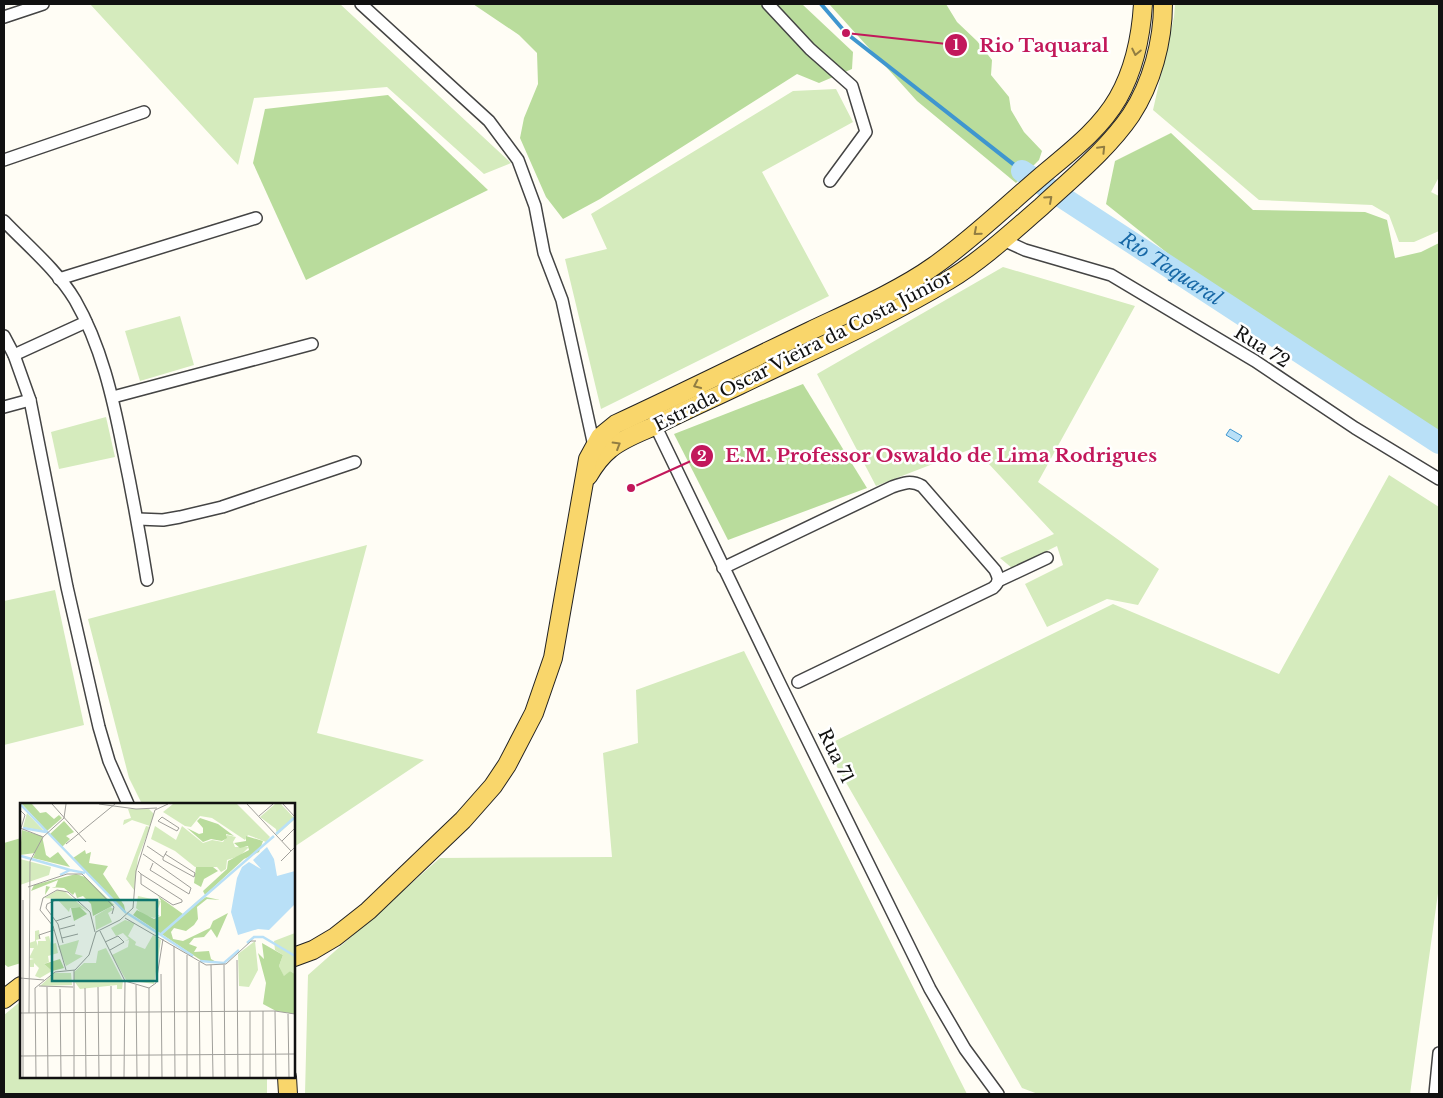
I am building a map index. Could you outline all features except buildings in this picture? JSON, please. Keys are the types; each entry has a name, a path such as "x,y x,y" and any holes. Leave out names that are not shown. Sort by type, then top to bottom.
{"main road":[{"name":"Estrada Oscar Vieira da Costa Júnior","path":"313,950 352,924 419,863 476,806 507,765 534,713 553,658 588,459 594,446 604,433 616,424 836,319 906,283 933,267 959,247 1096,126 1117,99 1136,55 1143,4"},
{"name":"Estrada Oscar Vieira da Costa Júnior","path":"585,480 609,450 655,425 917,298 952,278 1003,240 1067,183 1116,134 1131,115 1152,72 1160,43 1163,4"},
{"path":"295,957 313,950"},
{"path":"295,970 301,961 313,950"},
{"path":"4,999 20,987"},
{"path":"287,1078 288,1094"}],"street":[{"path":"4,17 44,4"},
{"path":"361,4 489,121 518,160 535,206 544,253 562,300 594,446"},
{"path":"768,4 810,48 852,86 866,132 830,181"},
{"path":"4,160 144,112"},
{"path":"59,279 256,218"},
{"path":"4,221 59,279 74,300 86,322 113,397 138,519 146,580"},
{"name":"Rua 72","path":"1003,240 1025,250 1111,275 1255,361 1355,428 1439,479"},
{"path":"14,354 86,322"},
{"path":"4,336 14,354 30,400 67,587 99,727 110,761 128,803"},
{"path":"113,397 312,344"},
{"path":"4,407 30,400"},
{"name":"Rua 71","path":"655,425 723,568 930,989 965,1049 998,1094"},
{"path":"138,519 163,520 180,518 222,507 355,462"},
{"path":"723,568 892,487 911,482 922,486 995,570 998,581"},
{"path":"798,682 993,588 998,581 1047,558"},
{"path":"1435,1094 1439,1053"}],"green space":[{"path":"90,4 340,4 511,163 484,174 387,87 254,98 238,165"},
{"path":"473,4 802,4 853,52 852,69 819,83 797,74 600,199 563,219 546,197 520,138 524,118 538,84 537,53 519,35"},
{"path":"829,4 946,4 957,22 977,41 992,60 991,75 1009,97 1011,110 1024,132 1042,151 1039,160 1016,183 917,101"},
{"path":"1175,4 1439,4 1439,177 1431,192 1439,196 1439,231 1414,242 1399,242 1389,215 1372,205 1259,200 1153,110 1174,17"},
{"path":"836,89 853,122 762,172 829,296 601,409 565,259 607,249 591,214 793,91"},
{"path":"388,95 488,190 306,280 253,163 265,109"},
{"path":"1171,133 1253,210 1365,212 1387,220 1395,258 1421,252 1439,243 1439,446 1337,368 1216,292 1106,204 1115,161"},
{"path":"1003,267 1135,306 1038,482 1159,569 1138,605 1107,599 1047,627 1025,584 1063,565 1057,546 1012,568 1000,558 1054,534 974,448 876,486 817,374"},
{"path":"180,316 194,365 140,381 125,331"},
{"path":"803,384 867,488 728,540 674,434"},
{"path":"106,417 115,457 59,469 51,432"},
{"path":"1389,475 1439,507 1439,886 1410,1094 1038,1094 1022,1088 825,746 1113,604 1279,674"},
{"path":"367,545 317,733 424,760 295,846 295,803 142,803 129,778 88,619"},
{"path":"55,590 84,725 4,745 4,601"},
{"path":"744,651 967,1094 305,1094 308,975 440,858 612,857 603,753 638,743 636,690"},
{"path":"20,838 20,963 8,967 4,964 4,843"},
{"path":"20,1002 20,1078 267,1078 267,1094 4,1094 4,1015"}],"water":[{"path":"1230,429 1242,436 1238,442 1226,435"}],"waterway":[{"name":"Rio Taquaral","path":"821,4 846,33 1022,171"},
{"name":"Rio Taquaral","path":"1022,171 1439,443"}],"place":[{"name":"Rio Taquaral","path":"846,33"},
{"name":"E.M. Professor Oswaldo de Lima Rodrigues","path":"631,488"}]}
